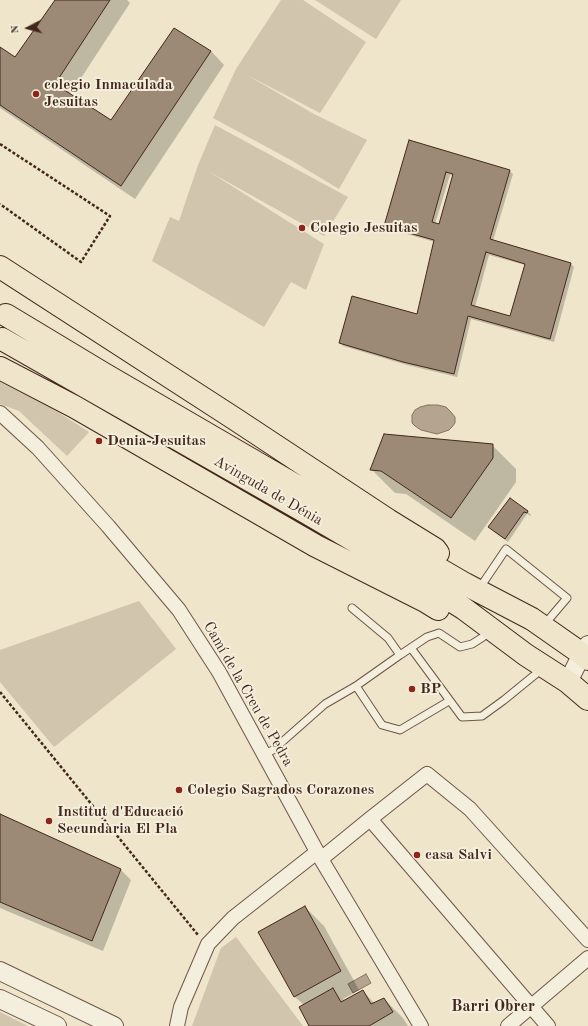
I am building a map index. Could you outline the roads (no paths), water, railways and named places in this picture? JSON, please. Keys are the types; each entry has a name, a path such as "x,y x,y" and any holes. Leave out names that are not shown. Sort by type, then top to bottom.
{"main road":[{"name":"Avinguda de Dénia","path":"0,267 388,520 435,549 471,587"},
{"name":"Avinguda de Dénia","path":"6,315 111,378 471,587 532,619 586,653"},
{"name":"Avinguda de Dénia","path":"2,339 367,548 463,608 526,655 568,682 588,699"},
{"name":"Avinguda de Dénia","path":"0,368 74,407 316,546 425,602 483,637 526,655"}],"street":[{"name":"Camí de la Creu de Pedra","path":"0,413 38,448 108,526 179,610 219,672 319,856 421,1026"},
{"path":"568,682 586,653"},
{"path":"177,1026 181,1007 208,944 233,918 370,819 427,774 470,809 588,940"},
{"path":"370,819 548,1026"},
{"path":"508,1026 588,958"},
{"path":"0,971 114,1026"},
{"path":"0,999 57,1026"}],"lane":[{"path":"471,587 506,549 567,598 543,627"},
{"path":"352,608 388,638 400,655"},
{"path":"264,754 273,750 325,704 356,686 427,637 439,633 460,647 472,644 483,637"},
{"path":"410,648 462,718 482,716 544,667"},
{"path":"356,686 382,725 400,730 449,700"}],"place":[{"name":"colegio Inmaculada Jesuitas","path":"36,94"},
{"name":"Colegio Jesuitas","path":"302,228"},
{"name":"Denia-Jesuitas","path":"99,441"},
{"name":"BP","path":"412,689"},
{"name":"Colegio Sagrados Corazones","path":"179,790"},
{"name":"Institut d'Educació Secundària El Pla","path":"49,821"},
{"name":"casa Salvi","path":"417,855"}],"district":[{"name":"Barri Obrer","path":"493,1007"}]}
